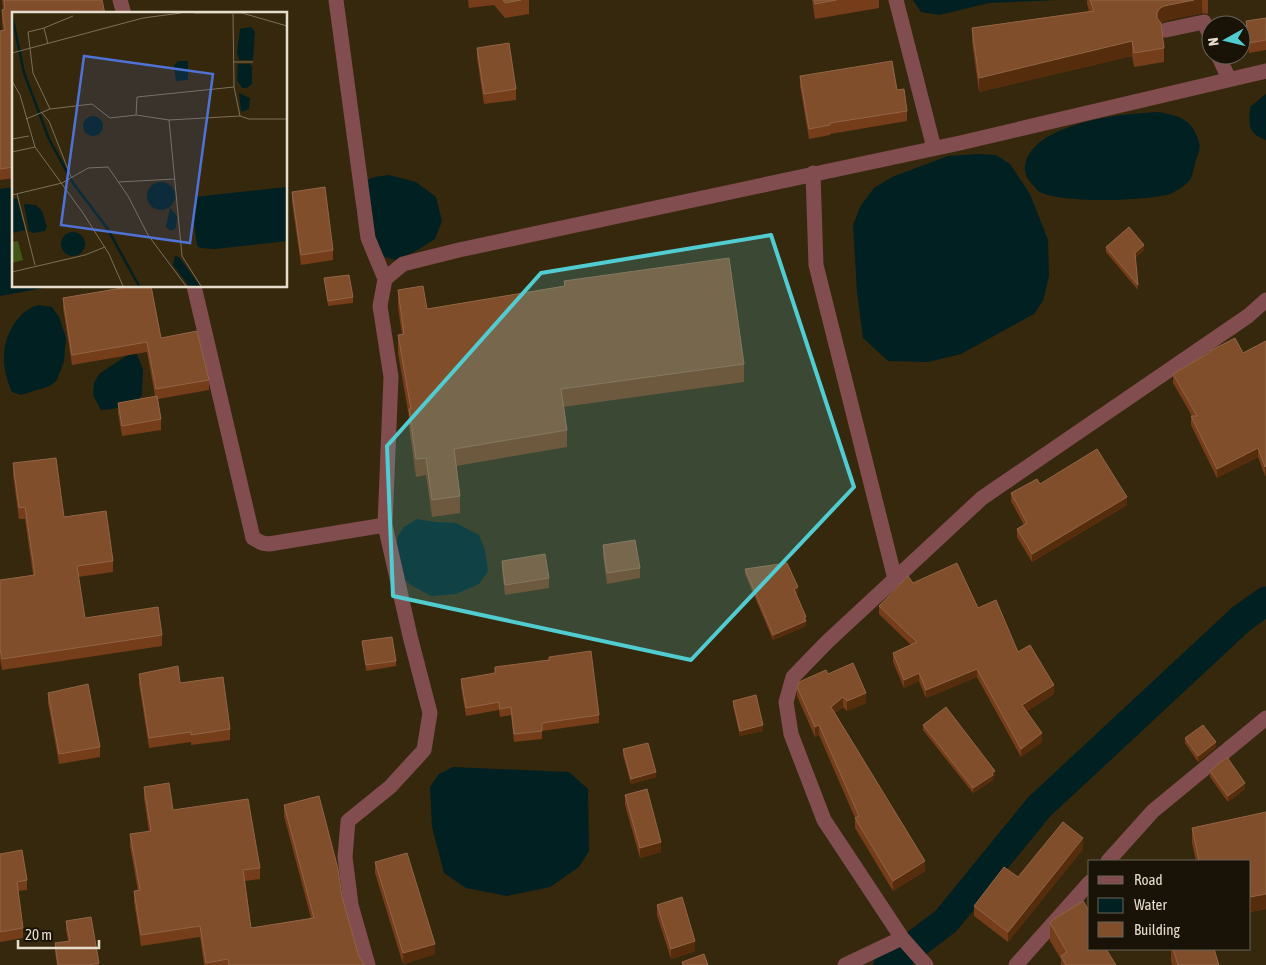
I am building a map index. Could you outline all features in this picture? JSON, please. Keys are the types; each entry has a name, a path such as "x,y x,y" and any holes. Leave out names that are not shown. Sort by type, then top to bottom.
{"street":[{"path":"336,0 368,238 385,279 380,306 391,378 385,525 410,636 430,713 424,750 390,786 348,821 345,857 351,905 368,965"},
{"path":"896,0 934,148"},
{"path":"1166,30 1201,23"},
{"path":"1223,65 1229,79"},
{"path":"385,279 403,264 459,250 934,148 1266,71"},
{"path":"813,173 816,265 895,579"},
{"path":"194,288 253,538 262,543 269,544 385,525"},
{"path":"926,965 902,938 824,820 791,734 786,702 793,677 826,642 982,498 1248,316 1266,300"},
{"path":"1109,860 1153,811 1266,718"},
{"path":"1016,965 1088,884"},
{"path":"845,965 902,938"}],"highlighted area":[{"path":"771,235 854,487 691,660 393,596 387,446 541,273"}],"water":[{"path":"913,0 1058,0 989,3 939,15 921,12"},
{"path":"1266,94 1266,140 1252,131 1249,119 1250,107"},
{"path":"1157,112 1178,117 1189,123 1200,144 1190,179 1183,187 1170,194 1123,200 1064,198 1038,191 1027,177 1025,164 1027,157 1047,137 1073,126 1100,119"},
{"path":"996,155 1010,164 1030,194 1048,240 1049,276 1043,301 1034,314 961,354 928,362 888,361 863,338 857,292 853,225 861,205 874,188 892,177 948,156"},
{"path":"389,175 416,182 436,197 442,221 435,239 416,251 396,260 373,254 360,226 356,204 357,194 361,185 371,178"},
{"path":"12,187 12,288 43,288 0,296 0,189"},
{"path":"39,305 52,307 59,317 66,338 64,361 57,380 50,386 21,395 12,392 8,383 4,363 5,346 14,323 25,312"},
{"path":"135,350 143,369 142,395 136,403 101,410 93,395 94,383 99,374"},
{"path":"417,519 456,523 479,535 485,550 488,571 479,584 456,594 431,596 405,580 396,545 398,536 404,527"},
{"path":"453,767 569,772 588,789 589,851 579,867 550,887 507,896 466,888 444,873 432,827 430,787 439,774"}],"building":[{"path":"4,0 102,0 105,12 12,12 12,167 0,169 0,31 5,30 2,10 5,9"},
{"path":"503,0 521,0 505,3"},
{"path":"814,0 836,0 815,4"},
{"path":"1090,0 1194,0 1164,6 1159,9 1157,18 1161,23 1164,48 1134,53 1132,41 979,78 972,28 1094,11"},
{"path":"1266,18 1266,40 1251,43 1251,20"},
{"path":"509,43 516,89 484,94 477,48"},
{"path":"892,61 897,90 904,89 907,111 830,123 830,125 809,129 800,76"},
{"path":"325,187 333,250 301,255 292,192"},
{"path":"1129,227 1144,245 1135,253 1138,285 1106,247"},
{"path":"729,258 744,364 561,389 567,430 454,449 460,496 432,500 426,458 416,459 409,409 411,409 398,335 404,334 398,290 423,286 427,309 565,286 564,281"},
{"path":"349,275 353,297 328,301 324,278"},
{"path":"122,288 151,288 161,338 197,331 209,380 156,389 147,342 72,355 63,298"},
{"path":"1235,338 1243,353 1266,341 1265,467 1258,448 1217,469 1191,416 1197,416 1173,374"},
{"path":"157,396 161,419 122,426 118,403"},
{"path":"1097,449 1127,497 1032,554 1017,529 1027,523 1011,493 1037,479 1040,484"},
{"path":"56,458 64,517 106,511 113,561 77,566 85,618 158,607 162,635 2,659 0,648 0,580 35,575 25,507 19,508 13,463"},
{"path":"635,540 640,568 607,573 603,545"},
{"path":"545,554 549,578 505,585 502,561"},
{"path":"787,563 798,587 794,589 806,621 773,635 745,569"},
{"path":"957,563 978,608 996,600 1018,652 1030,645 1054,685 1022,705 1042,733 1021,749 977,669 926,690 919,673 904,680 893,653 917,642 879,606 908,576 913,583"},
{"path":"392,637 396,661 366,665 362,641"},
{"path":"591,651 599,715 542,723 542,731 514,734 511,707 500,709 499,702 466,708 461,679 495,673 495,667 549,660 549,657"},
{"path":"853,663 866,693 847,701 843,697 831,707 925,861 893,881 855,818 859,816 819,725 815,727 797,687 799,682 826,670 828,674"},
{"path":"178,666 180,683 223,677 230,729 191,735 191,732 149,738 139,674"},
{"path":"88,684 100,747 59,754 48,693"},
{"path":"756,695 763,725 740,731 733,701"},
{"path":"946,707 995,771 992,773 993,775 973,788 923,725"},
{"path":"1203,725 1216,742 1198,756 1185,738"},
{"path":"648,743 656,772 631,779 623,749"},
{"path":"1227,757 1245,783 1228,796 1210,771"},
{"path":"169,783 173,810 248,799 260,868 243,870 251,928 314,918 284,805 319,796 338,869 342,897 359,957 364,965 229,965 228,959 206,963 200,926 141,935 134,891 140,890 130,834 151,831 144,787"},
{"path":"647,789 661,842 640,848 625,795"},
{"path":"1266,812 1266,894 1251,897 1251,860 1199,860 1192,828"},
{"path":"1063,822 1083,838 1008,932 974,906 1004,867 1018,877"},
{"path":"22,850 27,880 17,882 23,928 0,932 0,854"},
{"path":"407,853 435,944 403,953 375,862"},
{"path":"682,897 695,941 671,949 657,905"},
{"path":"1083,901 1088,909 1088,950 1107,950 1116,965 1066,965 1061,956 1067,952 1050,923"},
{"path":"91,917 99,963 58,965 55,943 70,941 66,921"},
{"path":"1173,950 1214,950 1219,965 1178,965"},
{"path":"704,954 708,965 683,965 682,962"}],"waterway":[{"path":"888,965 946,921 1039,807 1241,619 1266,601"}]}
